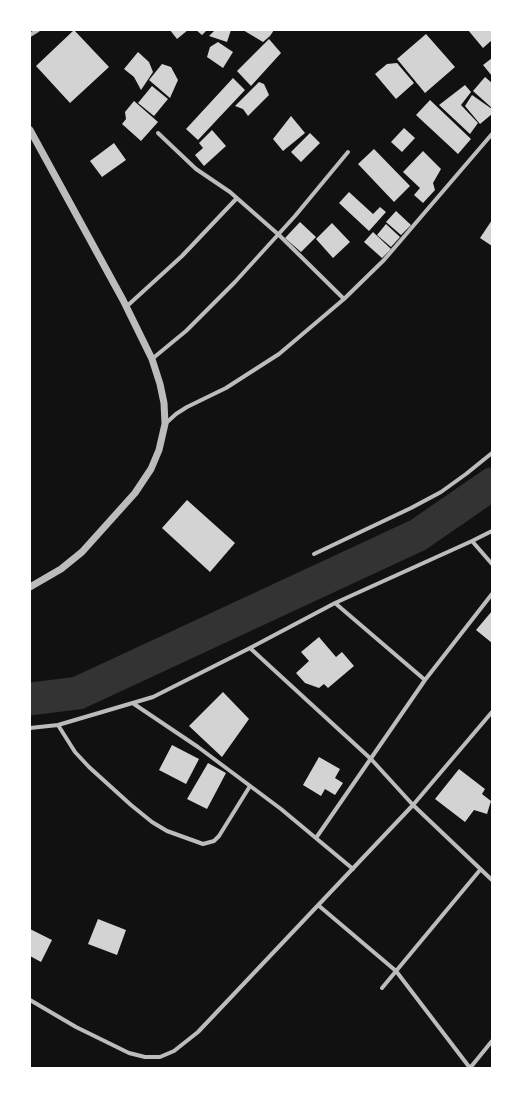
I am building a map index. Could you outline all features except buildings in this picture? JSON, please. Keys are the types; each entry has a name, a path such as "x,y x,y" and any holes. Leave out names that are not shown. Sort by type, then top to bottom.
{"street":[{"path":"30,35 38,30"},
{"path":"30,130 152,358 164,403 165,424 159,450 151,469 135,492 82,552 61,569 30,587"},
{"path":"158,133 196,169 237,198 279,235 344,299"},
{"path":"165,424 187,407 226,388 279,354 344,299 384,260 492,134"},
{"path":"152,358 194,323 279,235 348,152"},
{"path":"126,307 182,256 237,198"},
{"path":"314,554 411,508 441,492 492,453"},
{"path":"30,728 58,725 134,704 153,697 335,603 472,542 492,531"},
{"path":"472,542 492,564"},
{"path":"316,838 425,680 492,594"},
{"path":"335,603 425,680"},
{"path":"250,648 371,759 413,805 492,880"},
{"path":"134,704 198,747 281,809 353,869"},
{"path":"30,1000 76,1027 129,1053 145,1057 160,1057 174,1051 198,1032 353,869 413,805 492,712"},
{"path":"58,725 76,752 89,767 131,805 152,822 168,831 203,844 214,841 219,836 250,786"},
{"path":"382,988 480,870"},
{"path":"318,905 396,971 470,1068 492,1041"}],"waterway":[{"path":"30,699 78,693 418,535 492,484"}]}
